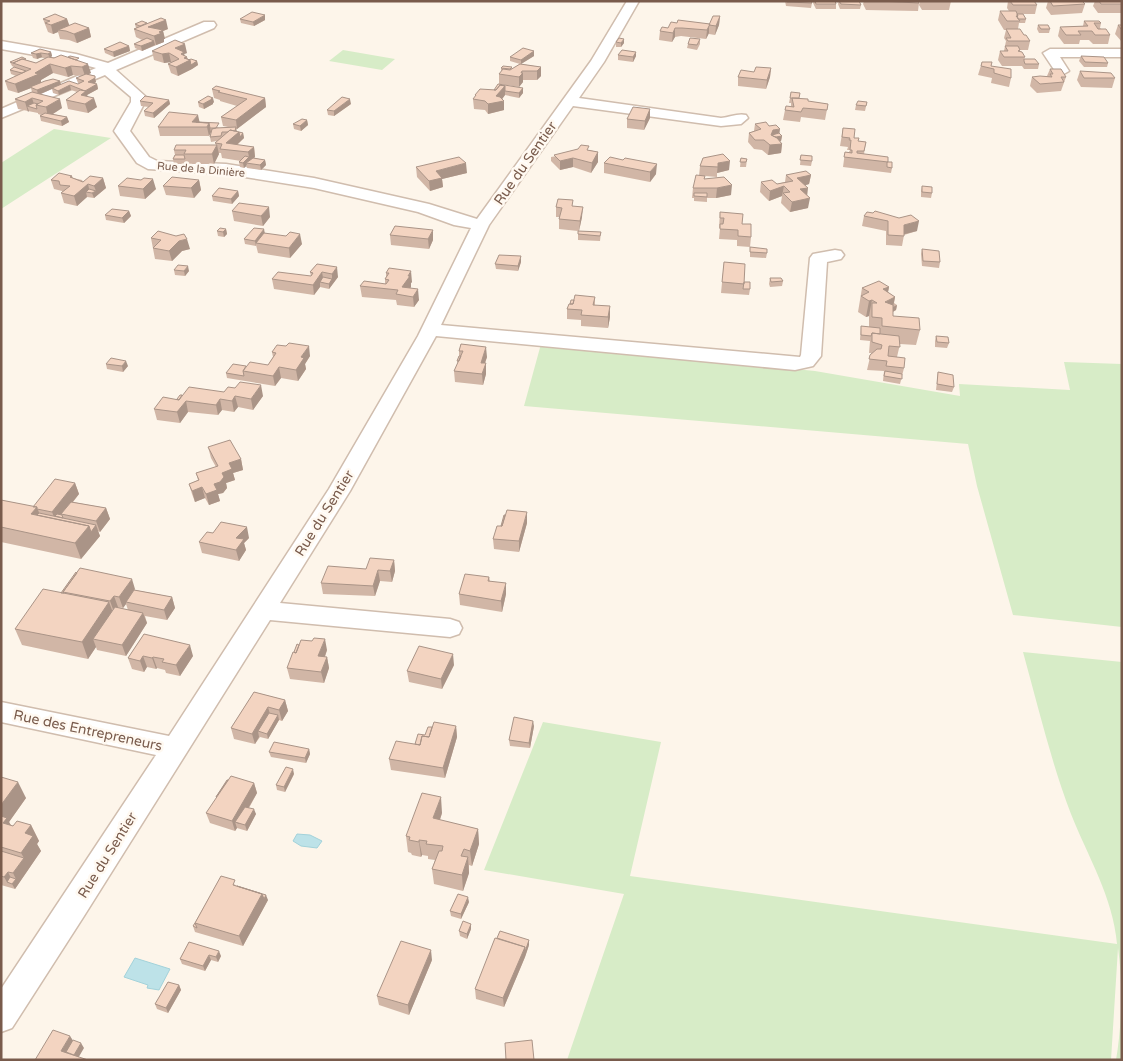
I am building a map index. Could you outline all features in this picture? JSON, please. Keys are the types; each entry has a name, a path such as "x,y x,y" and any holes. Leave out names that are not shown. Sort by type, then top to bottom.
{"street":[{"name":"Rue du Sentier","path":"1,1017 74,907 339,491 394,398 430,330 481,225 596,62 632,1"},
{"path":"1,114 209,25"},
{"name":"Rue de la Dinière","path":"1,45 76,58 106,68 138,96 138,102 122,131 125,138 148,164 176,168 226,169 314,184 422,208 460,221 481,225"},
{"path":"1062,71 1050,53 1122,53"},
{"path":"569,101 722,122 736,121 741,118"},
{"path":"430,330 777,363 795,364 806,362 811,356 819,258 835,254"},
{"path":"263,610 450,628"},
{"name":"Rue des Entrepreneurs","path":"1,712 175,748"}],"green space":[{"path":"343,50 395,59 382,70 329,61"},
{"path":"54,129 111,138 1,209 1,163"},
{"path":"541,344 815,371 960,396 959,384 1070,390 1064,362 1122,364 1122,627 1013,615 977,486 968,444 524,406"},
{"path":"1023,652 1122,662 1122,1060 1116,1060 1120,1033 1121,1004 1121,975 1118,948 1111,1060 567,1060 624,894 484,870 543,722 661,742 630,876 1117,944 1111,910 1071,814 1057,774"}],"water":[{"path":"297,834 310,835 322,841 317,848 301,846 293,841"},
{"path":"135,958 170,969 159,990 147,988 148,985 124,977"}],"building":[{"path":"811,1 812,3 787,2"},
{"path":"815,1 835,1 836,4 816,4"},
{"path":"839,1 859,1 861,5 841,4"},
{"path":"879,1 918,1 919,3"},
{"path":"1010,1 1034,1 1037,5 1013,5"},
{"path":"1050,1 1082,1 1085,4 1053,6"},
{"path":"1099,1 1122,1 1122,4 1101,4"},
{"path":"1000,11 1016,11 1018,16 1016,16 1020,21 1007,21"},
{"path":"252,12 265,15 253,22 240,19"},
{"path":"55,14 67,19 51,25 45,23 50,21 43,19"},
{"path":"1017,14 1023,14 1026,19 1018,19"},
{"path":"713,16 720,16 716,26 709,25"},
{"path":"161,18 166,20 148,27 163,30 159,32 162,33 154,36 134,29"},
{"path":"678,20 710,24 707,30 675,28 673,33 660,31 662,27 668,28 671,22 677,23"},
{"path":"142,21 147,23 140,26 135,24"},
{"path":"1084,21 1099,21 1101,23 1094,23 1098,29 1106,29 1110,35 1095,35 1092,31 1078,31 1081,35 1066,35 1060,27 1088,26"},
{"path":"75,23 89,28 74,34 58,30"},
{"path":"1038,25 1048,25 1050,29 1041,29"},
{"path":"1006,29 1020,29 1030,41 1008,41 1006,38 1011,38"},
{"path":"147,38 154,41 141,46 134,44"},
{"path":"619,38 624,39 621,43 616,42"},
{"path":"690,38 700,39 697,45 688,44"},
{"path":"175,40 185,44 175,48 184,52 181,54 187,57 184,58 190,60 176,67 168,64 179,59 176,57 169,53 162,54 152,51"},
{"path":"120,42 129,46 113,52 104,49"},
{"path":"1005,46 1018,46 1020,50 1018,51 1022,52 1025,57 1004,57 1000,51 1008,51"},
{"path":"523,48 534,51 521,60 510,57"},
{"path":"40,49 51,52 48,54 31,53"},
{"path":"622,50 636,52 633,57 618,55"},
{"path":"61,55 88,64 82,67 71,66 65,68 50,64 35,73 39,74 15,84 5,81 31,69 13,63 22,59 36,63 48,57 54,58"},
{"path":"1081,56 1104,57 1108,63 1085,62"},
{"path":"22,57 26,59 13,63 10,62"},
{"path":"68,57 79,58 76,60"},
{"path":"1024,59 1035,59 1039,64 1025,64"},
{"path":"189,60 197,61 191,65"},
{"path":"982,62 992,62 991,66 1011,69 1011,78 994,73 994,69 981,66"},
{"path":"520,64 541,67 537,71 522,71 521,73 523,73 519,77 499,74 503,69 510,70"},
{"path":"503,66 512,67 510,69 501,68"},
{"path":"14,67 26,71 22,73 10,70"},
{"path":"756,67 771,68 767,80 738,77 741,70 754,72"},
{"path":"1050,69 1061,69 1066,77 1061,77 1064,82 1040,84 1032,77 1052,77 1050,74 1053,74"},
{"path":"1080,71 1111,73 1115,78 1084,78"},
{"path":"86,74 95,76 95,78 88,82 97,84 85,91 70,85 58,91 52,88 69,81 78,84 84,81 76,78"},
{"path":"53,79 60,81 37,90 30,87 45,81"},
{"path":"498,84 523,88 519,93 505,91 505,86 500,85 494,90"},
{"path":"500,85 505,86 496,96 504,101 488,104 485,101 473,99 480,89 496,90"},
{"path":"216,86 265,98 236,120 221,117 247,99 212,89"},
{"path":"80,90 86,91 81,95 94,98 85,104 66,100"},
{"path":"32,92 60,99 46,107 36,105 43,101 32,98 25,102 15,99"},
{"path":"791,92 800,93 799,98 790,98"},
{"path":"145,96 169,100 153,113 144,111 153,103 140,101"},
{"path":"208,96 213,98 203,104 198,102"},
{"path":"342,97 350,99 334,111 327,110"},
{"path":"792,98 808,99 808,101 828,104 827,110 803,108 801,112 785,110 786,106 794,107"},
{"path":"858,101 867,102 866,106 856,105"},
{"path":"34,103 38,104 36,105 37,109 27,106"},
{"path":"633,107 650,109 645,121 627,119"},
{"path":"169,112 198,115 192,122 209,123 207,127 158,127"},
{"path":"45,113 67,117 61,121 40,116"},
{"path":"302,119 307,120 300,126 293,124"},
{"path":"196,122 219,123 216,128 210,128 209,123"},
{"path":"766,122 769,126 776,125 780,129 773,130 771,135 782,144 770,145 764,140 755,140 749,133 761,129 755,124"},
{"path":"236,127 235,131 230,130 222,132 221,136 210,137 212,129"},
{"path":"843,128 855,129 854,138 859,138 858,141 866,142 864,151 857,151 857,153 888,157 888,162 844,157 845,152 852,153 852,150 850,150 850,138 842,137"},
{"path":"230,130 239,132 226,143 254,147 248,152 220,149 222,144 215,143"},
{"path":"779,133 782,136 776,137 772,135"},
{"path":"176,145 217,145 212,154 184,154 186,150 174,150"},
{"path":"581,145 589,146 587,150 598,152 592,163 573,158 560,161 554,155 578,149"},
{"path":"723,154 730,161 718,163 718,167 700,166 703,158"},
{"path":"175,155 184,155 185,159 173,159"},
{"path":"801,155 812,156 812,161 800,160"},
{"path":"245,156 249,157 243,163 239,162"},
{"path":"459,157 466,163 436,171 442,178 429,181 416,167"},
{"path":"610,157 657,164 650,172 604,163"},
{"path":"253,158 265,160 260,165 246,163"},
{"path":"741,158 747,159 746,162 740,162"},
{"path":"887,162 892,162 892,168 887,167"},
{"path":"806,171 811,175 797,178 808,188 800,189 810,198 792,202 783,193 790,192 784,186 770,191 761,182 772,180 777,184 793,181 786,175"},
{"path":"59,173 72,176 70,177 83,182 90,176 103,178 94,186 88,184 74,196 61,193 70,186 60,185 59,181 51,180"},
{"path":"696,175 705,176 704,179 724,177 732,185 717,188 693,188"},
{"path":"172,177 199,180 191,188 163,186"},
{"path":"127,178 153,179 143,189 118,186"},
{"path":"922,186 932,187 932,193 922,192"},
{"path":"219,188 238,191 231,199 212,196"},
{"path":"89,189 96,191 92,193 86,192"},
{"path":"694,193 707,193 707,197 694,196"},
{"path":"558,199 573,200 572,206 583,207 580,221 559,219 562,208 556,207"},
{"path":"239,203 269,207 261,216 232,211"},
{"path":"112,209 129,211 122,218 105,215"},
{"path":"875,211 899,218 911,215 919,221 904,225 904,236 888,235 888,221 864,216 867,212 873,213"},
{"path":"720,212 743,214 742,224 751,224 751,237 738,236 738,230 720,229 720,224 723,224 724,218 720,218"},
{"path":"395,226 433,230 428,239 390,235"},
{"path":"220,228 226,229 223,232 217,231"},
{"path":"254,228 264,229 255,241 244,239"},
{"path":"158,231 176,236 184,234 187,239 179,241 169,251 153,248 161,240 151,238"},
{"path":"578,231 601,232 600,236 578,234"},
{"path":"290,232 300,234 289,248 256,243 264,233 286,236"},
{"path":"750,247 767,249 767,253 750,252"},
{"path":"922,249 939,251 940,262 923,261"},
{"path":"499,255 521,256 518,266 495,264"},
{"path":"724,262 745,264 744,284 722,282"},
{"path":"317,264 337,267 332,274 322,272 313,285 272,279 278,272 311,276 313,273 310,272"},
{"path":"178,265 188,266 184,271 174,270"},
{"path":"389,268 411,271 408,276 410,276 402,287 418,289 413,297 396,294 398,290 360,286 364,281 386,284 389,280 385,279 389,273 386,273"},
{"path":"323,277 332,279 329,284 320,282"},
{"path":"770,278 781,278 783,281 771,282"},
{"path":"879,281 889,287 883,289 895,297 885,302 893,305 893,316 919,318 920,330 882,326 882,318 872,317 872,303 877,303 861,296 869,292 862,288"},
{"path":"744,282 750,282 750,289 743,289"},
{"path":"575,295 595,297 593,305 610,306 608,317 581,315 582,310 567,309 569,304 573,304"},
{"path":"861,326 880,328 880,334 872,333 871,336 861,335"},
{"path":"872,333 899,336 900,347 889,346 888,356 905,358 904,368 886,366 887,361 869,359 870,355 877,349 881,349 882,345 872,342"},
{"path":"936,336 948,337 949,343 937,342"},
{"path":"289,343 309,346 301,357 304,358 296,370 279,367 273,376 243,371 250,362 268,365 276,353 272,352 277,345 286,346"},
{"path":"461,344 486,347 481,363 486,363 482,374 454,371 463,351 459,351"},
{"path":"111,358 126,361 122,366 106,364"},
{"path":"233,364 246,366 243,371 244,376 226,373"},
{"path":"885,371 902,374 902,379 884,376"},
{"path":"938,372 953,375 954,387 937,384"},
{"path":"240,382 261,385 251,399 235,396 232,401 220,399 216,405 186,401 177,412 154,409 163,397 179,400 189,387 224,392 228,387 235,388"},
{"path":"230,440 241,459 229,463 232,469 222,473 224,477 220,482 214,484 217,490 206,494 202,487 192,491 189,484 199,480 196,473 218,466 208,447"},
{"path":"55,479 75,483 52,512 33,507"},
{"path":"1,500 37,507 31,514 89,526 75,543 1,527"},
{"path":"71,502 106,508 96,521 61,514"},
{"path":"507,510 527,512 519,541 493,539 497,526 502,526"},
{"path":"39,513 96,525 91,532 89,526 37,515"},
{"path":"57,514 62,515 63,518 55,516"},
{"path":"221,522 247,527 236,538 244,539 236,550 199,542 207,532 213,533"},
{"path":"370,558 394,560 390,571 378,570 373,586 321,583 328,566 366,569"},
{"path":"80,568 132,579 119,597 114,596 110,601 63,592"},
{"path":"76,572 64,593 61,593"},
{"path":"465,574 489,577 488,581 506,583 501,601 459,594"},
{"path":"43,589 109,602 82,642 15,629"},
{"path":"134,590 172,597 164,610 126,602"},
{"path":"115,607 143,613 122,645 93,639"},
{"path":"144,634 190,645 176,665 162,662 164,659 153,657 143,656 140,661 128,658"},
{"path":"314,638 325,639 318,656 327,657 321,672 287,668 293,652 296,653 301,640 312,641"},
{"path":"297,644 299,645 296,653 294,652"},
{"path":"419,646 453,654 441,679 407,671"},
{"path":"254,692 285,700 279,710 268,707 252,734 231,728"},
{"path":"269,713 278,715 267,734 258,731"},
{"path":"514,717 533,721 529,743 509,740"},
{"path":"434,722 456,726 443,768 389,759 396,741 420,745 422,736 429,737"},
{"path":"428,727 432,727 429,737 422,736 420,745 415,744 418,734 425,735"},
{"path":"274,742 309,749 305,758 269,752"},
{"path":"286,767 293,769 284,787 276,785"},
{"path":"231,776 254,783 232,821 206,813"},
{"path":"1,777 18,782 1,805"},
{"path":"422,793 441,797 433,818 478,829 470,851 464,849 461,856 468,857 462,875 432,869 443,846 426,844 427,841 409,840 410,837 406,836"},
{"path":"245,807 254,809 245,825 235,822"},
{"path":"1,816 7,818 3,823 13,826 17,821 31,825 25,833 33,836 21,853 1,847"},
{"path":"1,851 24,858 13,873 8,872 4,877 1,876"},
{"path":"221,876 235,880 233,885 262,894 239,936 195,923"},
{"path":"10,877 16,879 12,884 7,882"},
{"path":"458,894 468,897 461,914 450,911"},
{"path":"463,921 471,924 467,934 459,931"},
{"path":"500,931 529,940 525,952 525,947 497,938"},
{"path":"495,938 525,947 503,998 475,989"},
{"path":"401,941 431,950 408,1005 377,996"},
{"path":"189,942 219,951 216,957 209,955 203,966 180,959"},
{"path":"168,982 179,985 166,1008 155,1004"},
{"path":"53,1030 70,1036 61,1051 88,1060 35,1060"},
{"path":"73,1040 81,1043 74,1055 66,1052"},
{"path":"532,1040 534,1060 506,1060 505,1043"}]}
